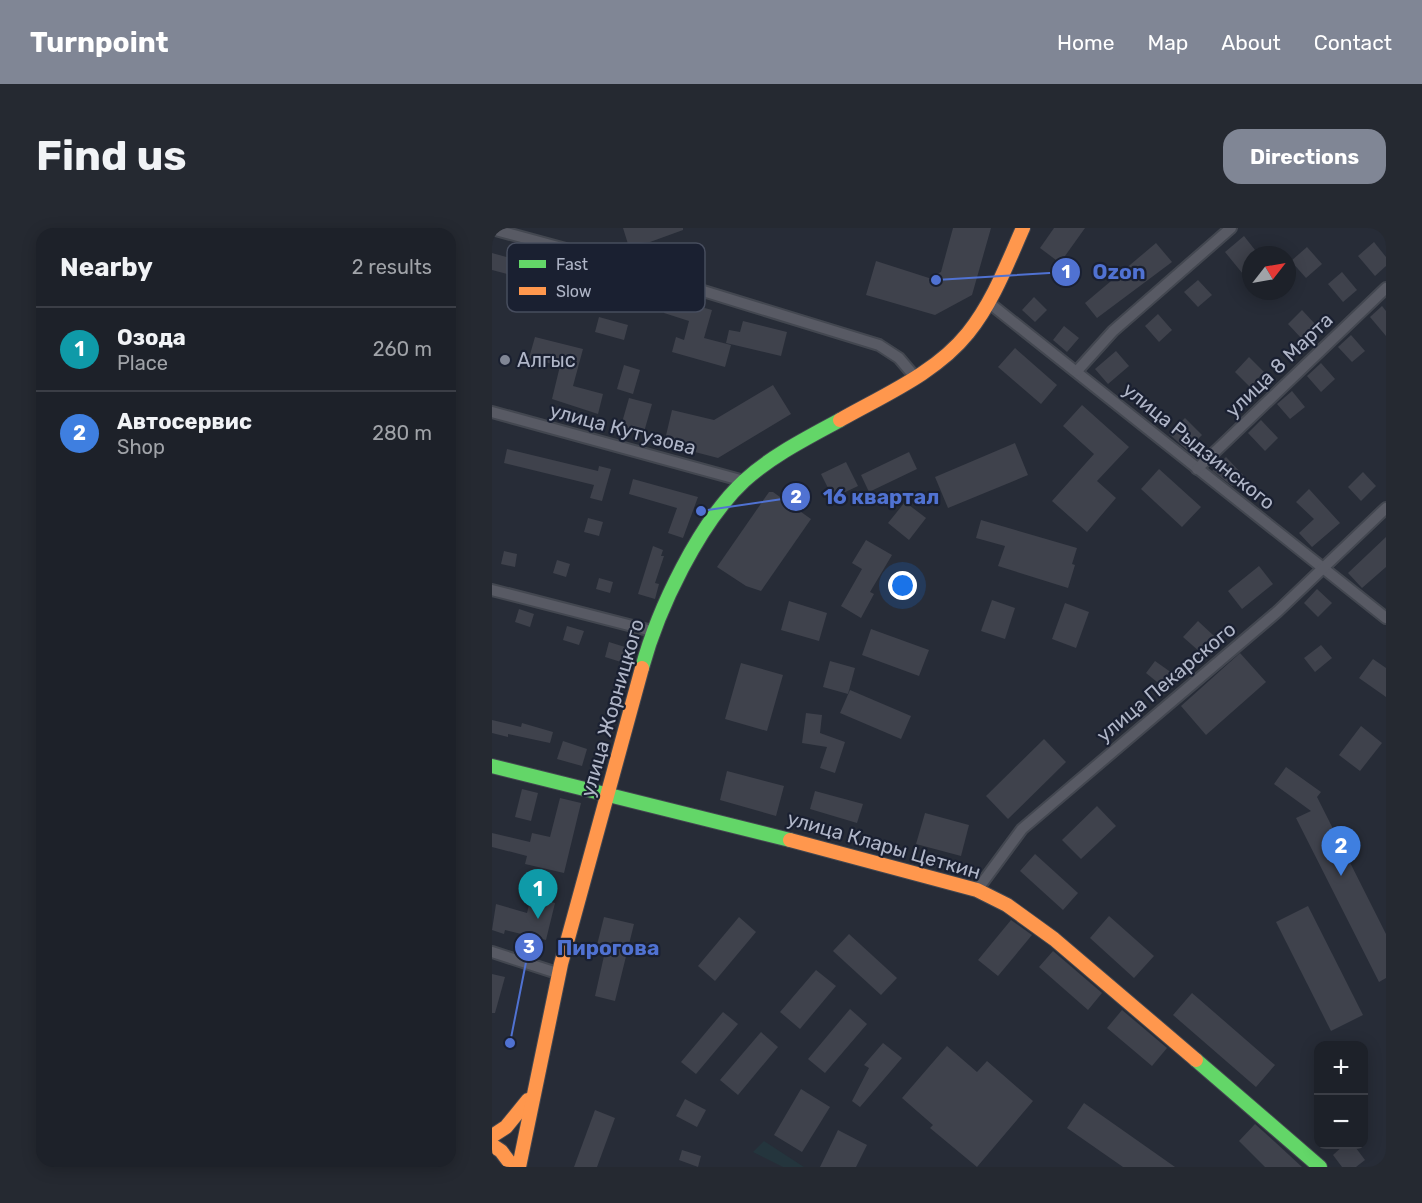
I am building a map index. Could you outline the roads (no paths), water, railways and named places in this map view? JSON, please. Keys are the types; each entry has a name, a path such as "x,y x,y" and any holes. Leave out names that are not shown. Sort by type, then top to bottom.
{"main road":[{"name":"улица Жорницкого","path":"519,1167 530,1098 557,973 652,631 698,545 744,481 783,454 915,377 951,351 968,333 988,302 1023,228"},
{"name":"улица Клары Цеткин","path":"492,766 605,797 780,836 977,890 1007,905 1054,939 1320,1167"},
{"name":"улица Жорницкого","path":"492,1136 506,1126 530,1098"},
{"path":"492,1145 501,1150 513,1167"}],"street":[{"path":"1077,371 1113,331 1231,228"},
{"path":"492,229 546,243"},
{"name":"улица 8 Марта","path":"1197,469 1386,288"},
{"path":"705,291 879,345 899,358 915,377"},
{"name":"улица Рыдзинского","path":"988,302 1386,618"},
{"name":"улица Кутузова","path":"492,412 744,481"},
{"name":"улица Пекарского","path":"977,890 1022,829 1277,612 1386,508"},
{"path":"492,590 652,631"},
{"path":"492,952 557,973"}],"place":[{"name":"Ozon","path":"936,280"},
{"name":"Алгыс","path":"505,360"},
{"name":"16 квартал","path":"701,511"},
{"name":"Автосервис","path":"1341,876"},
{"name":"Озода","path":"538,919"},
{"name":"Пирогова","path":"510,1043"}]}
